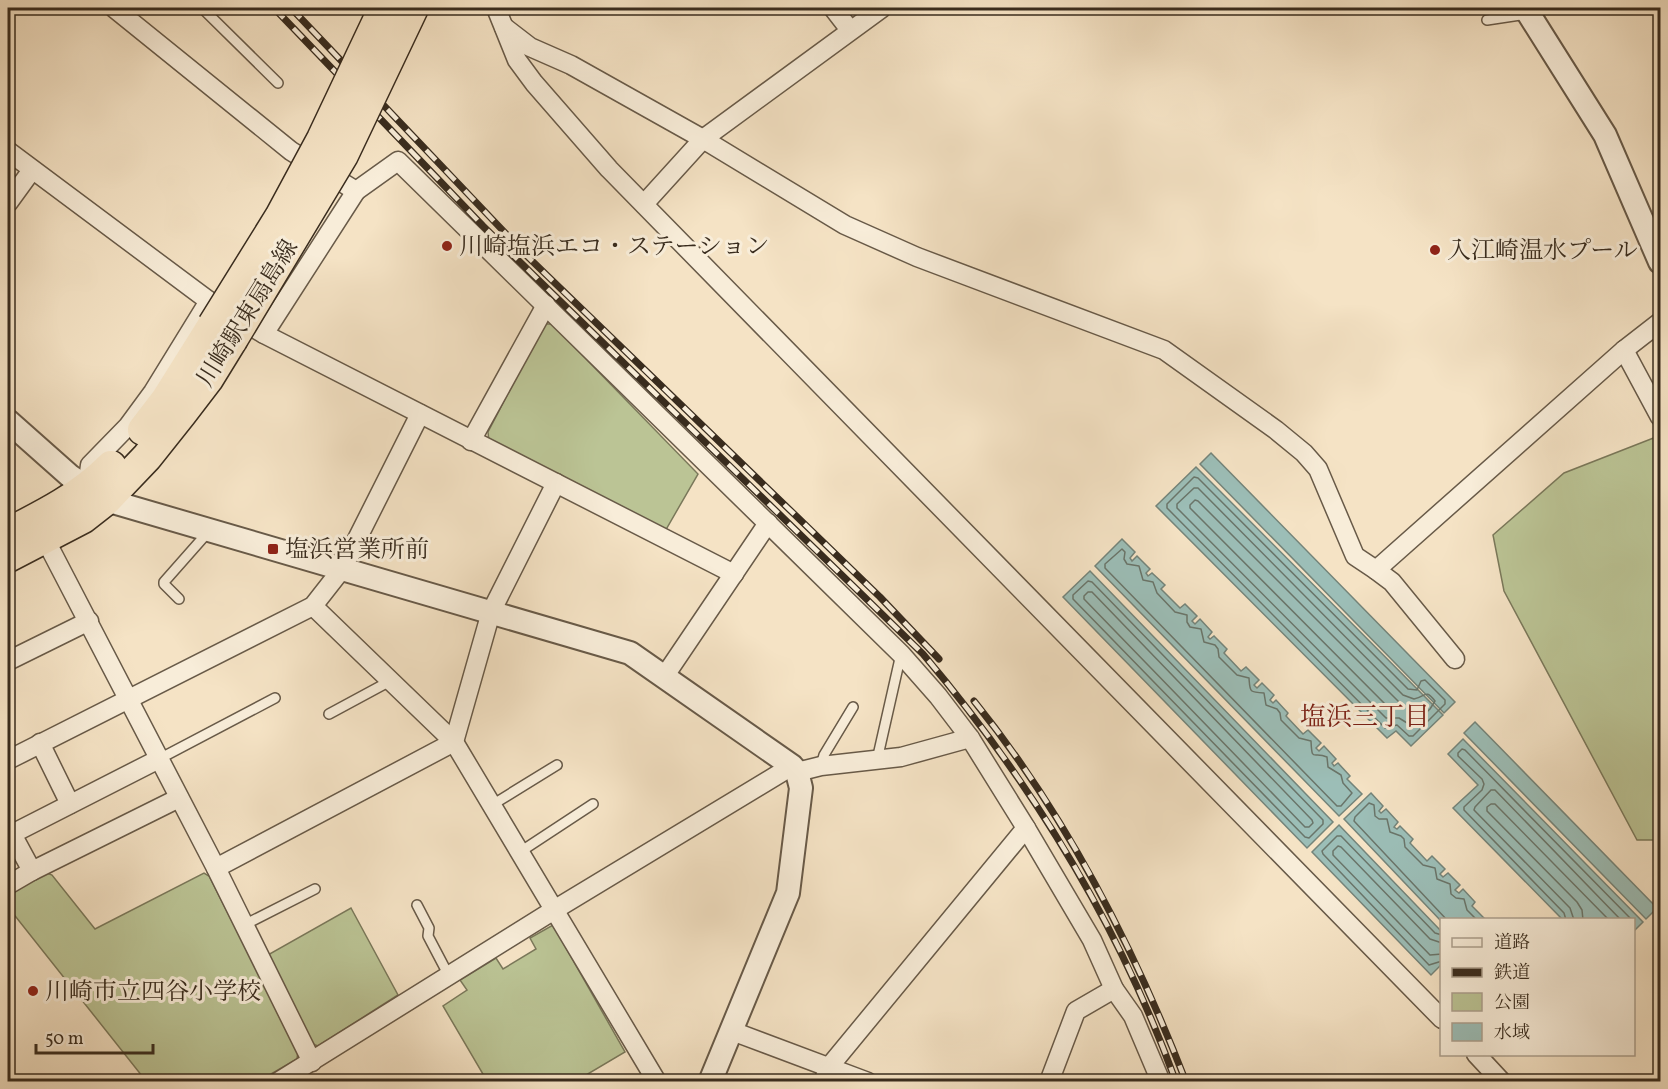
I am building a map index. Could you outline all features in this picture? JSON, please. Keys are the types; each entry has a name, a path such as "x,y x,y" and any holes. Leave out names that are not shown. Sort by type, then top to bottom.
{"highway":[{"name":"川崎駅東扇島線","path":"8,533 46,514 96,494 147,457 208,379 218,322 280,217 322,139 384,8"},
{"name":"川崎駅東扇島線","path":"218,322 343,155 413,8"},
{"name":"川崎駅東扇島線","path":"8,558 83,518 96,494"}],"street":[{"path":"114,8 291,151 356,191"},
{"path":"496,8 517,60 534,83 609,169 1440,1017"},
{"path":"833,8 850,30"},
{"path":"644,204 703,139 882,8"},
{"path":"1527,10 1605,135 1660,262"},
{"path":"504,27 530,47 571,65 703,139 845,225 917,256 1164,350 1276,430 1304,453 1318,470 1355,556 1392,582 1455,659"},
{"path":"8,151 218,322 264,334 734,574"},
{"path":"264,334 356,191 398,161 901,654 938,696 970,738 1092,939 1114,989 1133,1016 1161,1082"},
{"path":"8,203 32,170"},
{"path":"471,441 546,305"},
{"path":"96,494 90,465 128,426 153,392 218,322"},
{"path":"1376,570 1624,350 1660,322"},
{"path":"1624,350 1660,417"},
{"path":"8,760 313,606 342,569 420,414"},
{"path":"8,421 96,494 210,530 630,653 795,769 801,788 789,887 710,1082"},
{"path":"216,868 454,742 491,612 556,483"},
{"path":"664,677 768,523"},
{"path":"44,537 216,868 312,1062"},
{"path":"313,606 454,742 657,1082"},
{"path":"8,661 88,621"},
{"path":"278,1082 554,910 795,769 901,757 970,738"},
{"path":"40,743 70,804"},
{"path":"32,871 10,835 159,759"},
{"path":"8,885 179,798"},
{"path":"826,1074 1026,828"},
{"path":"1049,1082 1076,1011 1114,989"},
{"path":"732,1031 826,1074 868,1082"},
{"path":"1478,1056 1502,1082"}],"lane":[{"path":"202,8 278,83"},
{"path":"1487,20 1527,10"},
{"path":"179,599 164,582 210,530"},
{"path":"877,760 901,654"},
{"path":"329,714 392,680"},
{"path":"159,759 275,698"},
{"path":"821,766 824,754 853,707"},
{"path":"492,805 557,765"},
{"path":"520,852 593,804"},
{"path":"244,925 315,889"},
{"path":"417,905 429,927 428,936 449,976"}],"green space":[{"path":"544,324 552,324 698,474 664,533 489,442 488,432"},
{"path":"1656,437 1660,447 1660,840 1637,840 1504,591 1493,535 1564,473"},
{"path":"45,872 52,875 95,929 204,873 209,876 298,1051 297,1059 259,1081 146,1081 8,907 8,891"},
{"path":"351,908 398,995 318,1046 310,1043 266,956"},
{"path":"553,925 625,1052 576,1081 487,1081 443,1006 467,990 460,980 496,958 503,969 536,949 530,938"}],"water":[{"path":"1211,453 1455,702 1444,713 1200,464"},
{"path":"1196,467 1443,715 1411,746 1396,731 1387,738 1156,506"},
{"path":"1122,539 1135,552 1130,558 1132,561 1137,556 1150,569 1146,573 1148,576 1152,573 1165,585 1161,589 1180,608 1185,604 1197,616 1192,621 1195,624 1200,619 1212,632 1208,637 1210,639 1214,636 1227,649 1224,653 1241,671 1246,667 1259,680 1254,685 1257,688 1262,683 1274,695 1270,700 1273,703 1276,700 1288,713 1286,716 1303,734 1308,730 1321,743 1316,748 1319,751 1324,746 1336,759 1332,763 1334,766 1338,763 1350,776 1347,779 1362,794 1339,816 1095,566"},
{"path":"1090,571 1333,822 1307,848 1063,597"},
{"path":"1475,722 1657,908 1646,919 1464,733"},
{"path":"1463,739 1643,922 1635,930 1635,918 1561,918 1453,808 1478,785 1448,754"},
{"path":"1371,793 1383,806 1379,811 1381,813 1386,809 1398,822 1394,827 1397,829 1400,826 1413,839 1410,843 1427,861 1432,856 1445,869 1440,874 1443,877 1448,873 1460,885 1455,890 1459,893 1463,889 1475,902 1472,906 1484,918 1440,918 1440,920 1344,819"},
{"path":"1339,825 1440,930 1440,966 1431,975 1312,852"}],"railway":[{"path":"274,8 483,226 923,654 1000,753 1069,856 1127,966 1176,1082"},
{"path":"291,8 529,258 880,597 939,659"},
{"path":"974,701 1038,789 1095,883 1143,981 1186,1082"}],"place":[{"name":"川崎塩浜エコ・ステーション","path":"447,246"},
{"name":"入江崎温水プール","path":"1435,250"},
{"name":"塩浜営業所前","path":"273,549"},
{"name":"川崎市立四谷小学校","path":"33,991"}],"district":[{"name":"塩浜三丁目","path":"1365,716"}]}
